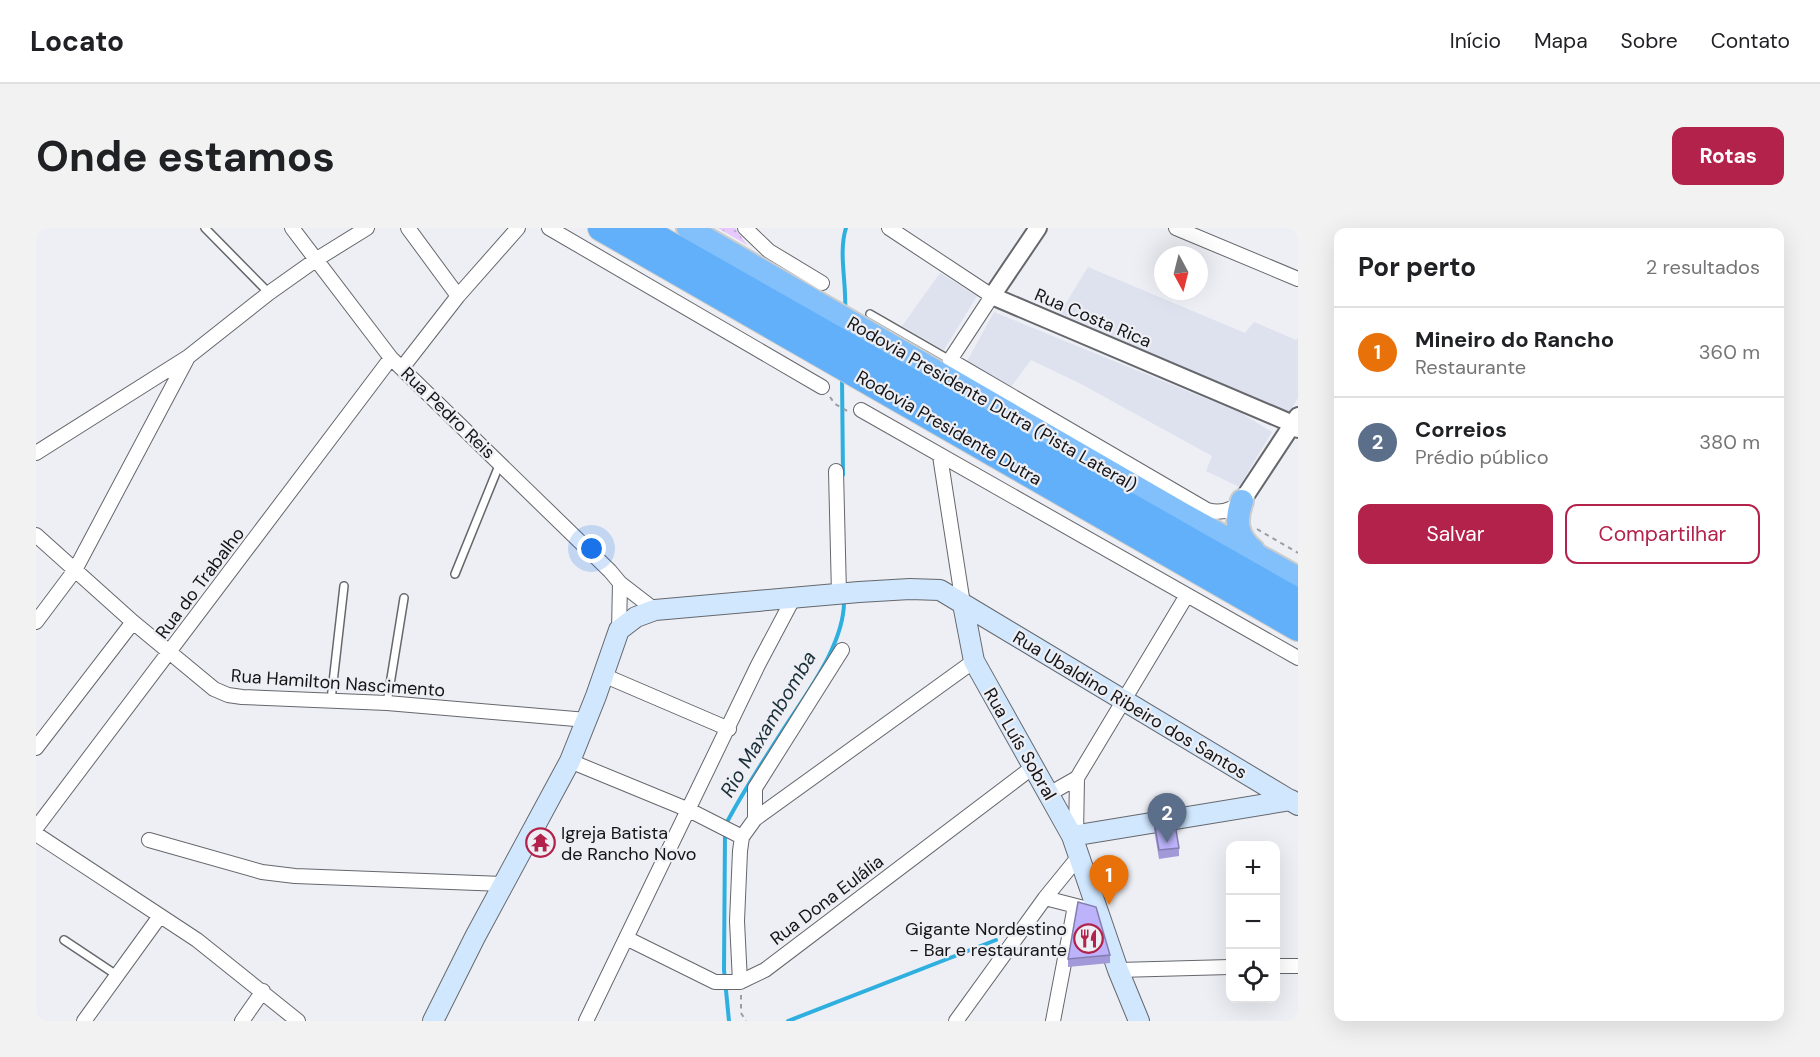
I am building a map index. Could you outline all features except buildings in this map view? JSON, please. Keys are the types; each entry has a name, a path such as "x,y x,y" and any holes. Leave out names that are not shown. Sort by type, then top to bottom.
{"highway":[{"name":"Rodovia Presidente Dutra","path":"601,228 824,332"},
{"name":"Rodovia Presidente Dutra","path":"640,228 824,332 864,368 1298,628"},
{"name":"Rodovia Presidente Dutra (Pista Lateral)","path":"688,228 824,332 867,321 1181,513 1298,578"},
{"name":"Rodovia Presidente Dutra","path":"864,368 1298,602"},
{"path":"1242,501 1238,516 1239,532 1248,546 1263,559"}],"main road":[{"path":"433,1021 503,884 570,761 619,630 636,616 655,610 932,589 940,590 963,604"},
{"name":"Rua Ubaldino Ribeiro dos Santos","path":"963,604 1294,802"},
{"name":"Rua Luís Sobral","path":"963,604 974,661 1074,836 1118,970 1139,1021"},
{"path":"974,661 980,634 985,629 997,625"},
{"path":"1074,836 1294,802"}],"street":[{"name":"Rua Pedro Reis","path":"292,228 396,363 620,583 655,610"},
{"path":"36,453 188,357 269,293 317,259 367,228"},
{"path":"408,228 458,296"},
{"name":"Rua do Trabalho","path":"36,828 396,363 518,228"},
{"path":"549,228 822,387"},
{"path":"745,228 769,251 822,283"},
{"name":"Rua Costa Rica","path":"889,228 992,297 1296,423"},
{"path":"1038,228 950,360 1207,510 1217,512 1235,508 1242,501 1296,423"},
{"path":"1176,228 1298,279"},
{"path":"36,622 75,570 188,357"},
{"path":"855,411 940,456 1298,658"},
{"name":"Rua Luís Sobral","path":"940,456 963,604"},
{"path":"836,471 846,594"},
{"name":"Rua Hamilton Nascimento","path":"36,535 170,653 214,689 228,695 387,703 586,720"},
{"path":"619,630 620,583"},
{"path":"1074,836 1077,778 1187,595"},
{"path":"586,1021 758,665 793,599"},
{"path":"36,748 133,622"},
{"path":"755,819 755,788 842,650"},
{"path":"731,832 755,819 974,661"},
{"path":"603,675 729,729"},
{"path":"570,761 689,810 731,832"},
{"name":"Rua Dona Eulália","path":"626,938 715,982 737,982 765,970 1033,767"},
{"path":"1049,794 1077,778"},
{"path":"731,832 737,982"},
{"path":"36,834 197,940 298,1021"},
{"path":"150,840 262,872 295,876 503,884"},
{"path":"956,1021 1045,898 1080,855"},
{"path":"1045,898 1099,912"},
{"path":"1053,1021 1075,906"},
{"path":"84,1021 160,916"},
{"path":"1280,966 1298,966"},
{"path":"1118,970 1226,967"},
{"path":"242,1021 263,991"}],"lane":[{"path":"205,228 269,293"},
{"path":"867,321 950,360"},
{"path":"455,574 500,463"},
{"path":"331,700 344,586"},
{"path":"387,703 404,598"},
{"path":"63,940 118,976"}],"path":[{"path":"835,404 855,411"},
{"path":"1263,532 1298,553"},
{"path":"737,982 741,1013 746,1021"}],"shaded area":[{"path":"718,228 735,228 747,245"},
{"path":"1088,267 1154,295 1154,300 1166,300 1245,333 1254,322 1296,340 1298,338 1298,398 1290,411 1281,411 1060,313"},
{"path":"940,273 977,296 944,350 902,326"},
{"path":"994,312 1241,413 1272,432 1239,487 1206,471 1212,456 1081,384 1031,360 1011,387 966,363"}],"waterway":[{"name":"Rio Maxambomba","path":"845,311 843,248 846,228"},
{"name":"Rio Maxambomba","path":"842,378 843,475"},
{"name":"Rio Maxambomba","path":"726,824 831,652 843,617 844,600"},
{"name":"Rio Maxambomba","path":"725,832 724,970 729,1021"},
{"path":"788,1021 996,940"}],"place":[{"name":"Igreja Batista de Rancho Novo","path":"540,843"},
{"name":"Correios","path":"1167,843"},
{"name":"Mineiro do Rancho","path":"1109,905"},
{"name":"Gigante Nordestino - Bar e restaurante","path":"1088,939"}]}
